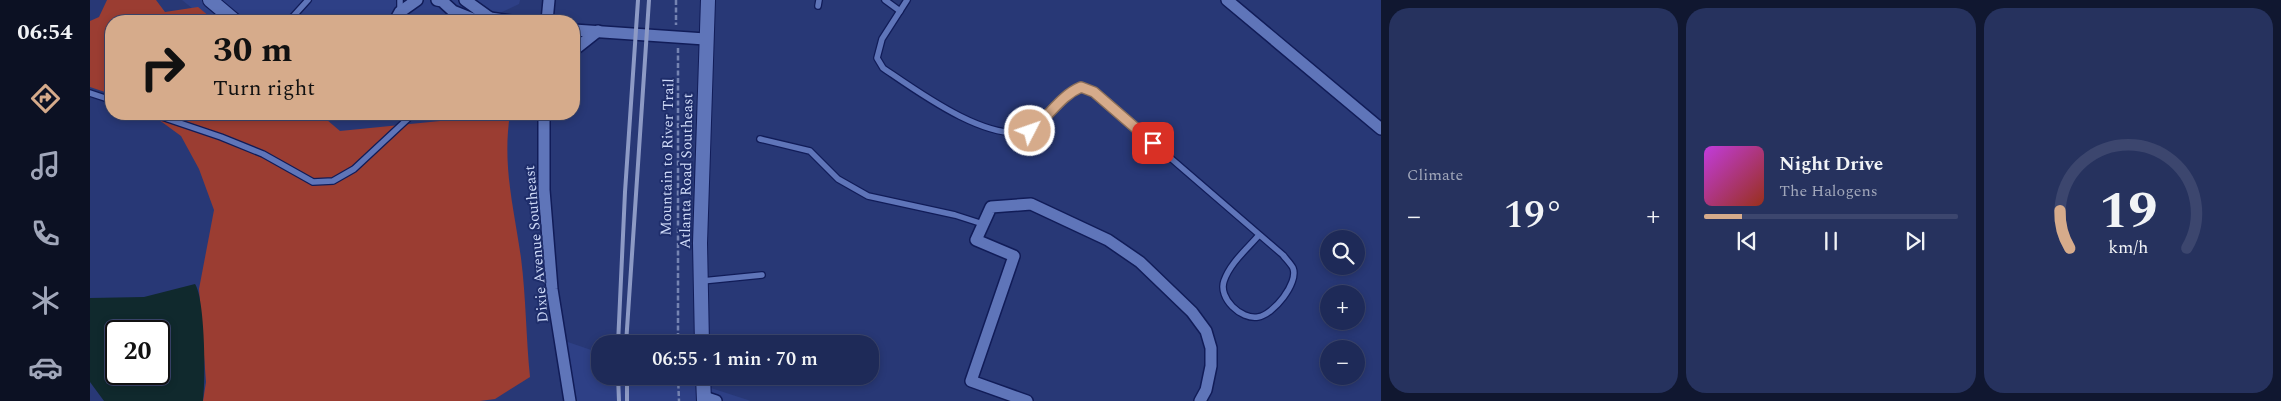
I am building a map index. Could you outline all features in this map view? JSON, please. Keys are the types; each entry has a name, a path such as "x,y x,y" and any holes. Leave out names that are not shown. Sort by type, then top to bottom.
{"main road":[{"path":"210,0 228,15"},
{"name":"Atlanta Road Southeast","path":"702,335 705,39 708,0"},
{"path":"705,385 708,400"}],"street":[{"path":"398,11 416,0"},
{"path":"437,0 442,1 453,15"},
{"path":"465,0 486,15"},
{"path":"548,15 549,0"},
{"path":"1230,1 1381,129"},
{"path":"580,30 705,39"},
{"path":"580,46 598,32"},
{"name":"Dixie Avenue Southeast","path":"544,120 544,190 552,289 570,401"},
{"path":"1027,401 970,381 1014,256 976,240 991,207 1031,204 1108,240 1140,262 1192,312 1206,331 1210,348 1211,366 1206,390 1200,401"}],"lane":[{"path":"294,15 308,0"},
{"path":"885,0 900,11"},
{"path":"907,0 882,39 877,58 883,68 969,121 988,130 1030,131 1069,92 1081,87 1094,92 1284,255 1293,268 1293,280 1288,291 1268,314 1258,318 1247,316 1234,308 1224,296 1224,282 1229,271 1259,235"},
{"path":"90,93 105,98"},
{"path":"171,120 263,154 313,182 334,181 354,169 405,120"},
{"path":"760,139 810,151 838,178 868,196 983,224"},
{"path":"701,282 762,275"}],"path":[{"name":"Mountain to River Trail","path":"676,0 679,76 676,251 678,335"},
{"path":"678,385 679,401"}],"shaded area":[{"path":"107,0 156,0 165,12 198,7 208,15 105,15 105,92 90,87 90,21 99,17"},
{"path":"182,0 520,0 519,4 496,15 201,15"},
{"path":"159,120 327,120 340,131 450,120 509,120 507,151 508,169 523,273 530,377 495,399 480,401 203,401 206,382 199,289 214,210 199,169 181,136"},
{"path":"195,284 201,305 203,322 203,401 104,401 90,382 90,298 144,297"},
{"path":"562,340 591,350 591,385 702,385 751,401 570,401"}],"railway":[{"path":"618,335 625,192 638,0"},
{"path":"627,335 649,0"},
{"path":"618,385 619,401"},
{"path":"627,385 627,401"}],"route":[{"path":"1030,131 1069,92 1081,87 1094,92 1153,143"}]}
